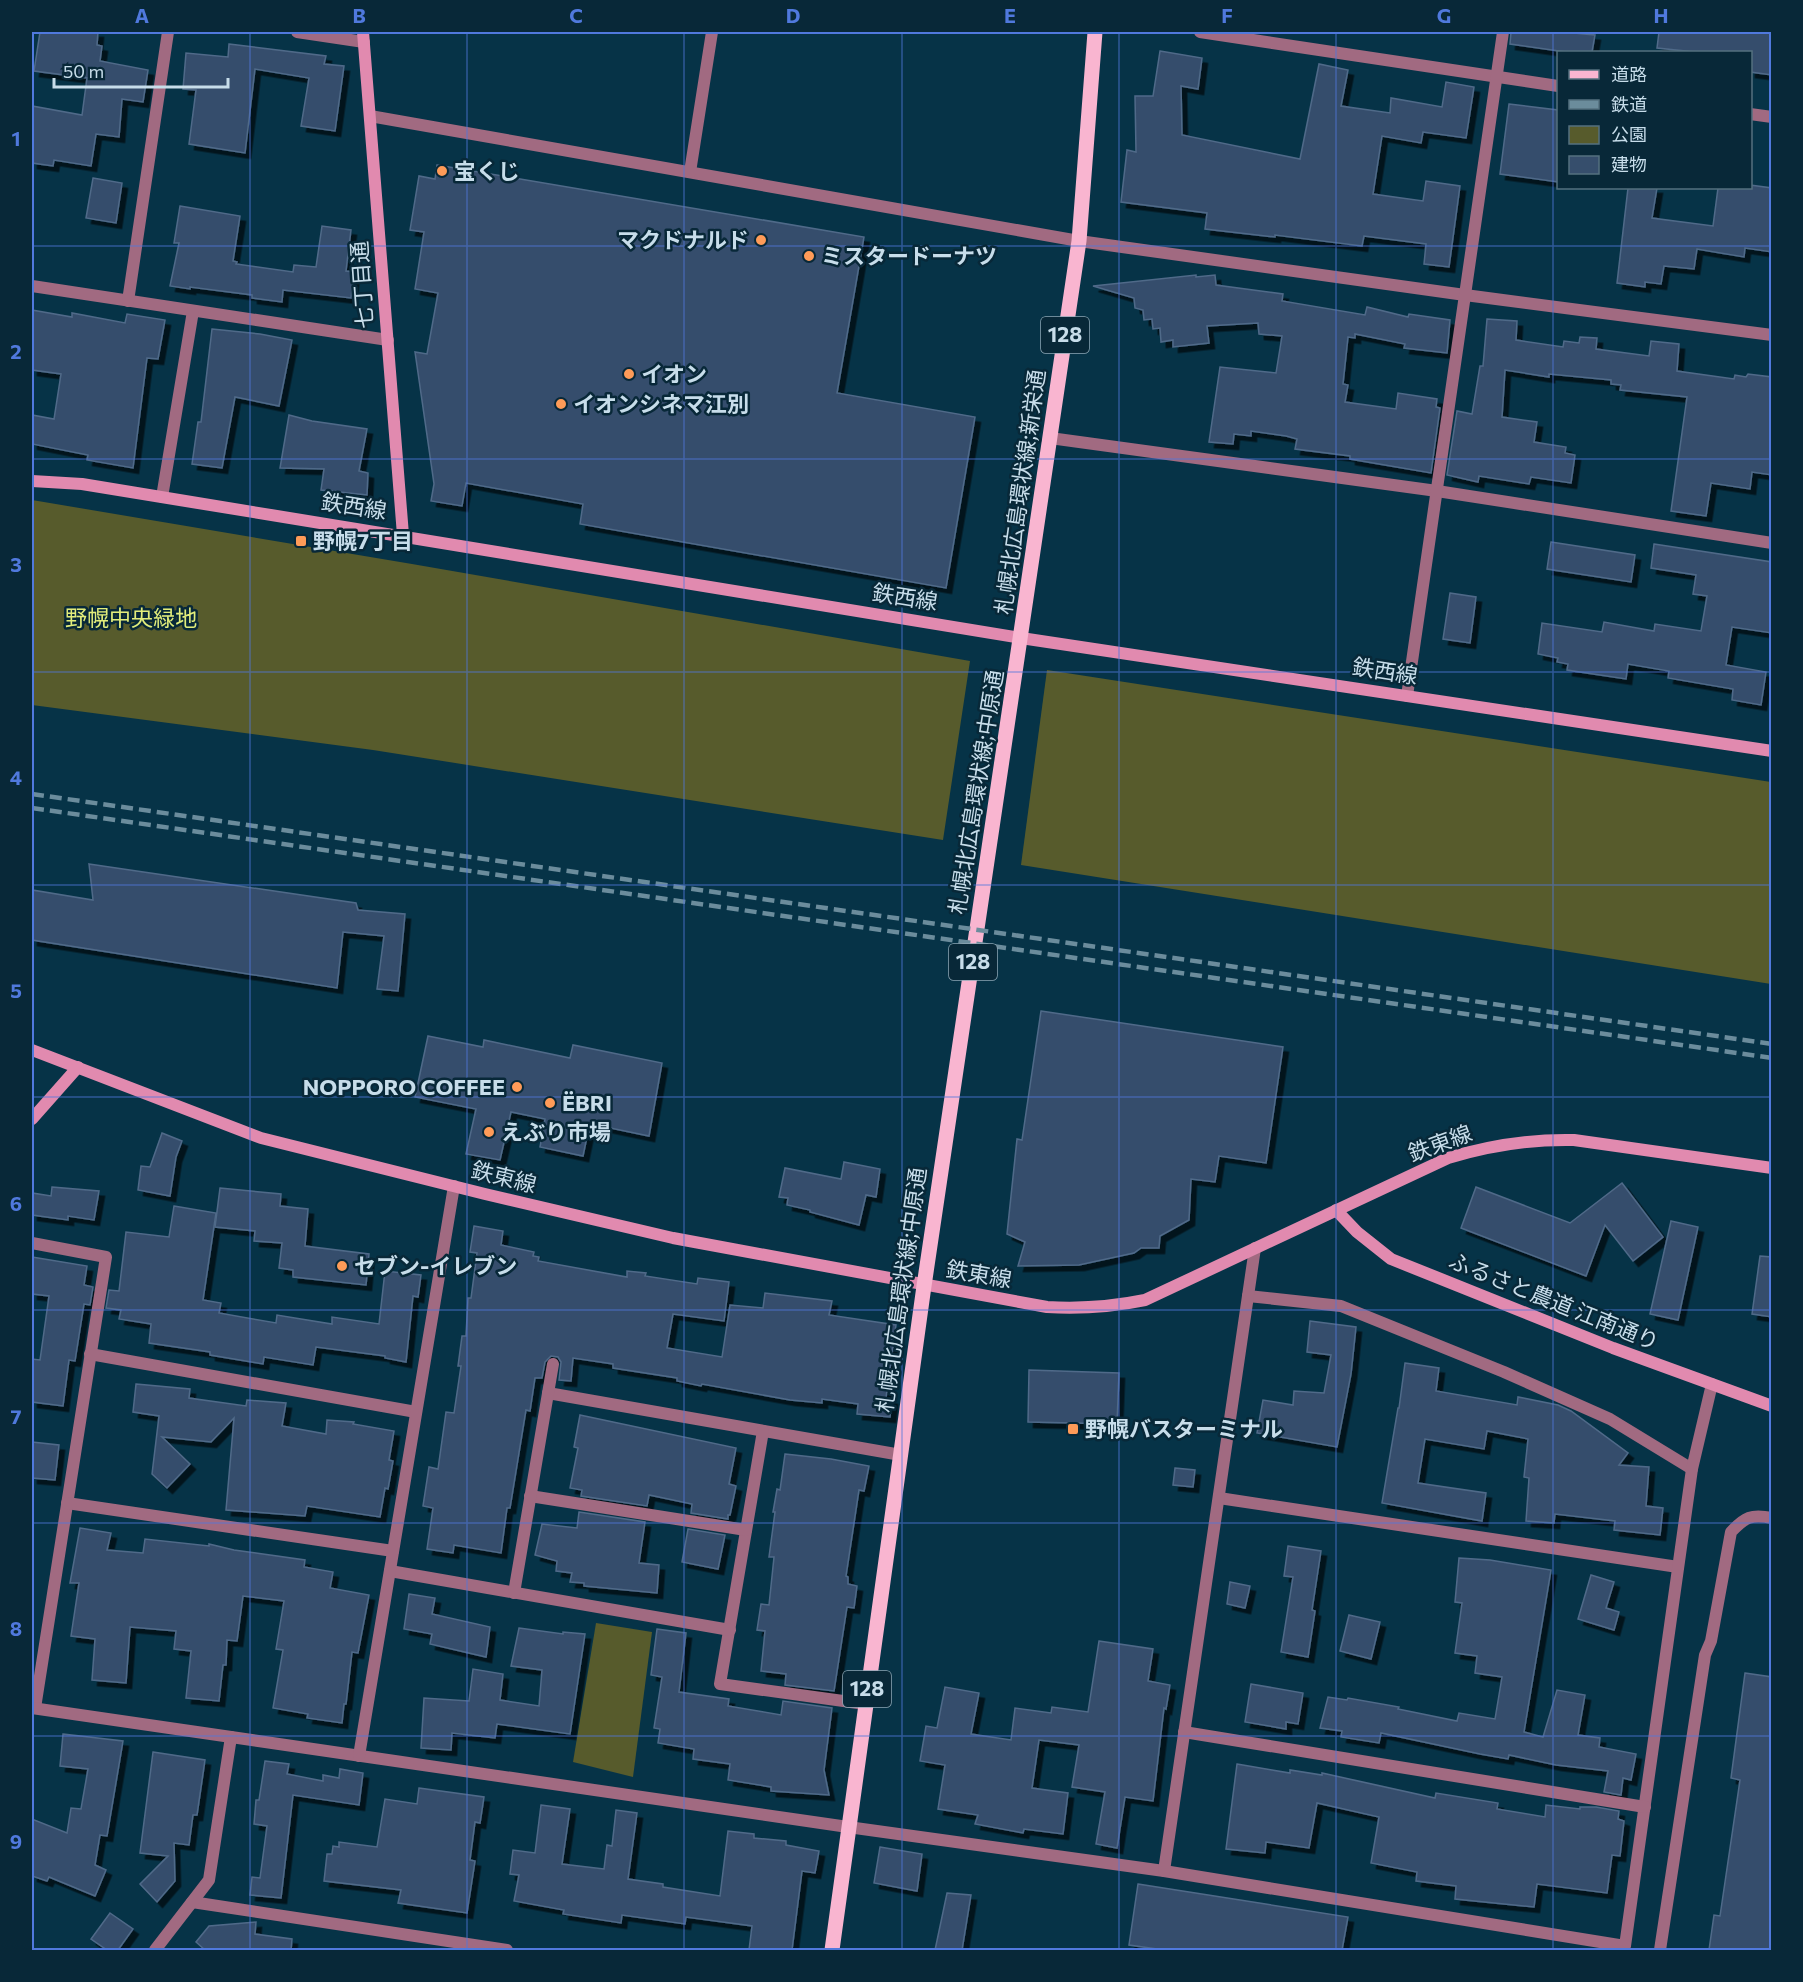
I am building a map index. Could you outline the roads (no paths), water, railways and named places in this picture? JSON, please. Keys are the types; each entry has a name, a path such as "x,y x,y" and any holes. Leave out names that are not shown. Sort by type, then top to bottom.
{"main road":[{"name":"札幌北広島環状線;新栄通","path":"1021,638 1079,241 1095,32"},
{"name":"札幌北広島環状線;中原通","path":"832,1950 924,1286 1021,638"}],"street":[{"path":"128,301 168,32"},
{"path":"297,32 364,37"},
{"path":"690,172 712,32"},
{"path":"1200,32 1557,86"},
{"path":"1407,696 1503,32"},
{"name":"七丁目通","path":"364,37 403,535"},
{"path":"1752,114 1772,117"},
{"path":"370,117 1079,241 1772,335"},
{"path":"32,286 388,340"},
{"path":"162,497 193,311"},
{"path":"1050,438 1437,491 1772,543"},
{"name":"鉄西線","path":"32,482 82,484 1021,638 1772,751"},
{"name":"鉄東線","path":"32,1050 261,1138 674,1238 1047,1307 1081,1309 1114,1307 1145,1300 1448,1158 1481,1148 1514,1142 1574,1140 1772,1168"},
{"path":"32,1119 78,1067"},
{"path":"358,1756 454,1186"},
{"name":"ふるさと農道 江南通り","path":"1336,1210 1357,1232 1391,1259 1613,1348 1772,1406"},
{"path":"32,1243 106,1257 33,1708 1164,1871 1625,1946 1692,1469 1712,1384"},
{"path":"1164,1871 1255,1248"},
{"path":"1248,1296 1341,1306 1504,1372 1610,1419 1692,1469"},
{"path":"90,1354 416,1412"},
{"path":"514,1593 553,1364"},
{"path":"548,1394 901,1455"},
{"path":"763,1431 720,1684 865,1704"},
{"path":"530,1496 747,1530"},
{"path":"1218,1498 1678,1567"},
{"path":"67,1503 393,1551"},
{"path":"1660,1950 1705,1655 1711,1641 1731,1532 1743,1520 1758,1515 1772,1518"},
{"path":"390,1571 730,1630"},
{"path":"1184,1732 1645,1807"},
{"path":"154,1950 209,1880 231,1737"},
{"path":"192,1902 507,1950"}],"railway":[{"path":"32,794 1772,1044"},
{"path":"32,808 1772,1058"}],"place":[{"name":"宝くじ","path":"442,171"},
{"name":"マクドナルド","path":"761,240"},
{"name":"ミスタードーナツ","path":"809,256"},
{"name":"イオン","path":"629,374"},
{"name":"イオンシネマ江別","path":"561,404"},
{"name":"野幌7丁目","path":"301,541"},
{"name":"NOPPORO COFFEE","path":"517,1087"},
{"name":"ËBRI","path":"550,1103"},
{"name":"えぶり市場","path":"489,1132"},
{"name":"セブン-イレブン","path":"342,1266"},
{"name":"野幌バスターミナル","path":"1073,1429"}],"park label":[{"name":"野幌中央緑地","path":"131,618"}]}
